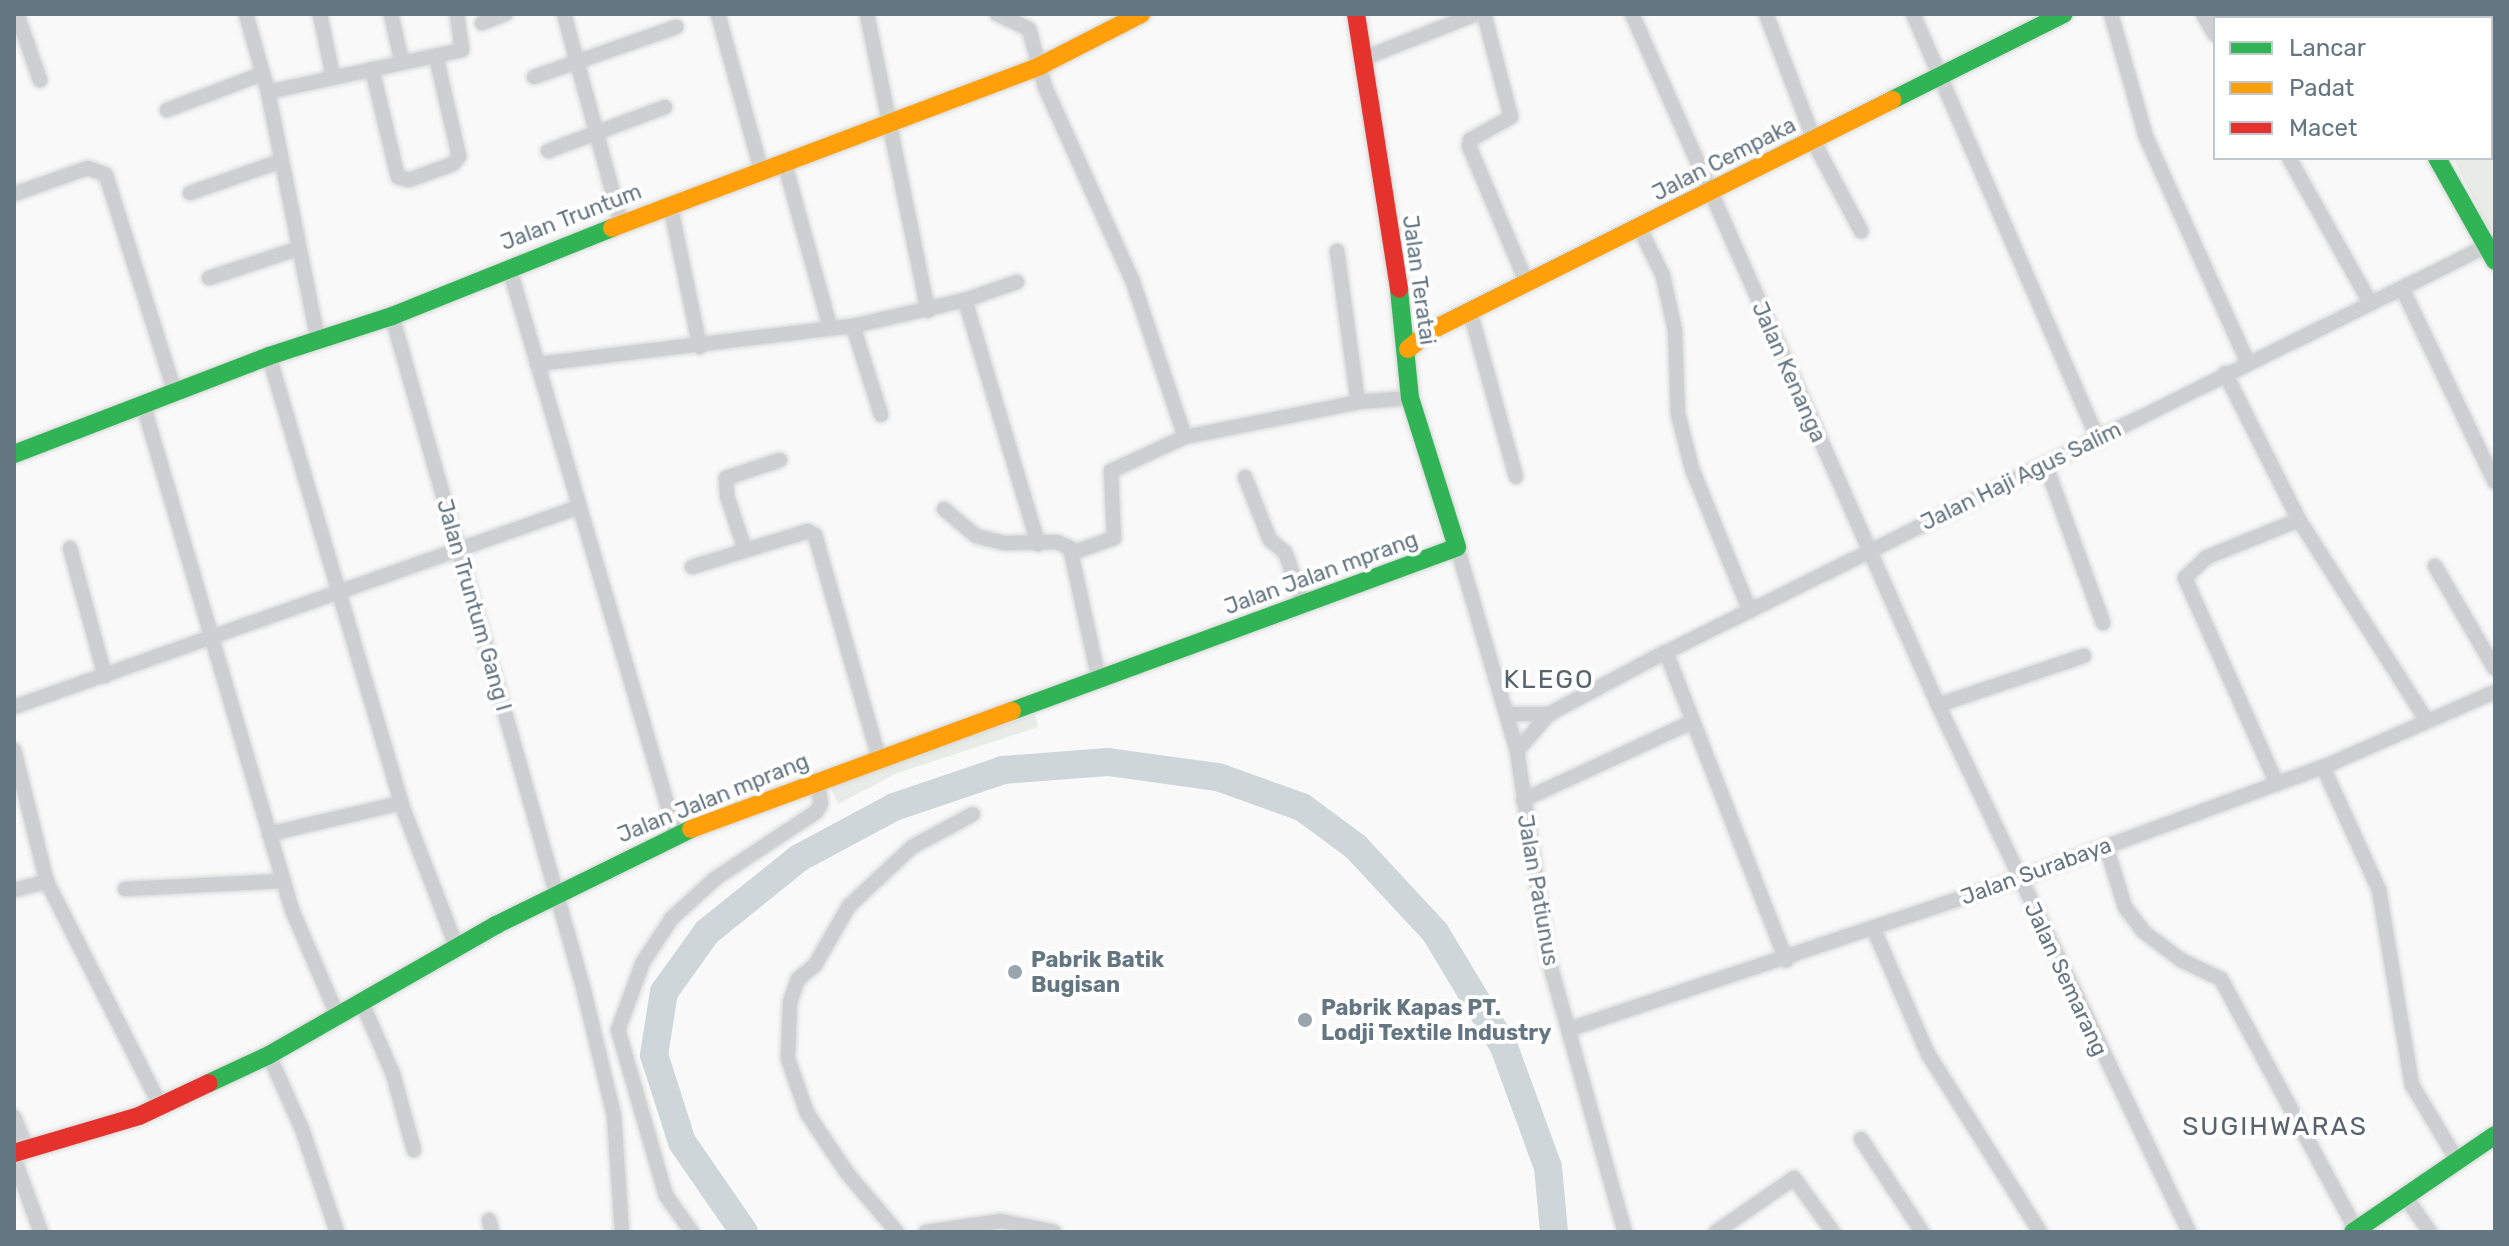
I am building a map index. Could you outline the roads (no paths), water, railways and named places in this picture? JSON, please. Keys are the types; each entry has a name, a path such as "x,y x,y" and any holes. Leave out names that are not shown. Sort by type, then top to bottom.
{"street":[{"path":"17,14 40,80"},
{"path":"246,14 268,92 278,162 318,340"},
{"path":"320,14 333,77"},
{"path":"391,14 402,63"},
{"path":"268,92 462,50 457,14"},
{"path":"482,23 505,14"},
{"path":"564,14 574,62 621,223"},
{"path":"718,14 761,169"},
{"path":"867,14 928,311"},
{"path":"997,14 1025,24 1042,78 1133,282 1185,437"},
{"name":"Jalan Teratai","path":"1356,14 1408,349 1410,398 1457,547"},
{"path":"1362,59 1476,14"},
{"path":"1484,14 1511,117 1470,140 1469,146 1527,283"},
{"name":"Jalan Kenanga","path":"1632,14 1871,549"},
{"path":"1766,14 1819,150 1861,231"},
{"path":"1913,14 2098,439"},
{"name":"Jalan Cempaka","path":"1408,349 1475,322 1527,283 1646,240 1944,84 2041,19 2064,14"},
{"path":"2111,14 2146,137 2247,361"},
{"path":"2203,14 2213,32"},
{"name":"Jalan Truntum","path":"14,454 269,356 392,316 761,169 787,173 1042,78 1134,16"},
{"path":"534,77 676,27"},
{"path":"372,69 398,177 409,180 453,164 459,156 436,56"},
{"path":"167,110 262,74"},
{"path":"548,151 665,107"},
{"path":"2290,160 2371,304"},
{"path":"2438,160 2492,250"},
{"path":"190,193 278,162"},
{"path":"14,194 88,168 103,184 112,200 171,394"},
{"path":"787,173 830,327"},
{"path":"670,204 700,347"},
{"path":"1646,240 1663,276 1675,330 1678,414 1692,469 1750,611"},
{"path":"209,278 297,249"},
{"name":"Jalan Haji Agus Salim","path":"1517,751 1549,714 1666,652 2046,466 2247,361 2402,288 2492,250"},
{"path":"1337,251 1358,402"},
{"path":"509,267 576,508 676,834"},
{"path":"537,364 700,347 853,326 928,311 1017,282"},
{"path":"2402,288 2495,482"},
{"path":"965,300 1038,544"},
{"name":"Jalan Truntum Gang I","path":"392,316 553,894 583,987 614,1115 622,1232"},
{"path":"1475,322 1516,477"},
{"path":"853,326 881,415"},
{"path":"269,356 401,803 457,948"},
{"path":"2225,373 2299,520 2427,721"},
{"path":"1072,553 1114,538 1111,471 1185,437 1358,402 1410,398"},
{"path":"143,404 269,834 284,881 338,1017"},
{"path":"745,550 727,496 726,478 780,460"},
{"path":"2046,466 2103,623"},
{"path":"1245,477 1270,540 1285,552 1304,605"},
{"path":"14,707 576,508"},
{"path":"944,509 976,536 1038,544 1057,542 1072,553 1099,680"},
{"path":"2277,784 2185,578 2207,557 2299,520"},
{"path":"692,567 808,531 818,539 880,761"},
{"name":"Jalan Jalan mprang","path":"18,1154 77,1138 161,1107 269,1055 553,894 676,834 1457,547"},
{"name":"Jalan Patiunus","path":"1457,547 1508,714 1517,751 1548,957 1625,1232"},
{"path":"70,548 105,676"},
{"name":"Jalan Semarang","path":"1871,549 2018,879 2189,1232"},
{"path":"2435,566 2495,669"},
{"path":"1666,652 1690,723 1786,960"},
{"path":"1938,705 2084,656"},
{"name":"Jalan Surabaya","path":"1570,1029 1786,960 2018,879 2323,767 2495,692"},
{"name":"Jalan Haji Agus Salim","path":"1508,714 1549,714"},
{"path":"1523,800 1690,723"},
{"path":"14,750 47,882 161,1107"},
{"path":"2323,767 2379,890 2412,1085 2457,1160"},
{"path":"692,1232 666,1196 618,1030 643,962 672,918 716,878 816,812 821,804 817,782"},
{"path":"269,834 401,803"},
{"path":"897,1232 847,1173 807,1113 788,1059 790,1002 798,979 815,965 849,906 912,847 973,814"},
{"path":"2106,846 2125,907 2144,932 2181,960 2221,979 2355,1231 2495,1135"},
{"path":"125,889 284,881"},
{"path":"14,890 47,882"},
{"path":"1874,930 1928,1054 2040,1232"},
{"path":"362,1003 393,1074 414,1150"},
{"path":"269,1055 302,1129 337,1232"},
{"path":"14,1117 18,1154 41,1232"},
{"path":"1861,1139 1922,1232"},
{"path":"1716,1232 1794,1178 1833,1232"},
{"path":"2406,1198 2430,1232"},
{"path":"926,1232 1001,1221 1054,1232"}],"waterway":[{"path":"744,1232 682,1142 654,1055 664,992 707,932 799,858 894,807 1003,770 1108,762 1218,777 1302,807 1356,847 1435,932 1504,1047 1548,1167 1554,1232"}],"place":[{"name":"Pabrik Batik Bugisan","path":"1015,972"},
{"name":"Pabrik Kapas PT. Lodji Textile Industry","path":"1305,1020"}],"district":[{"name":"KLEGO","path":"1549,680"},
{"name":"SUGIHWARAS","path":"2275,1127"}]}
